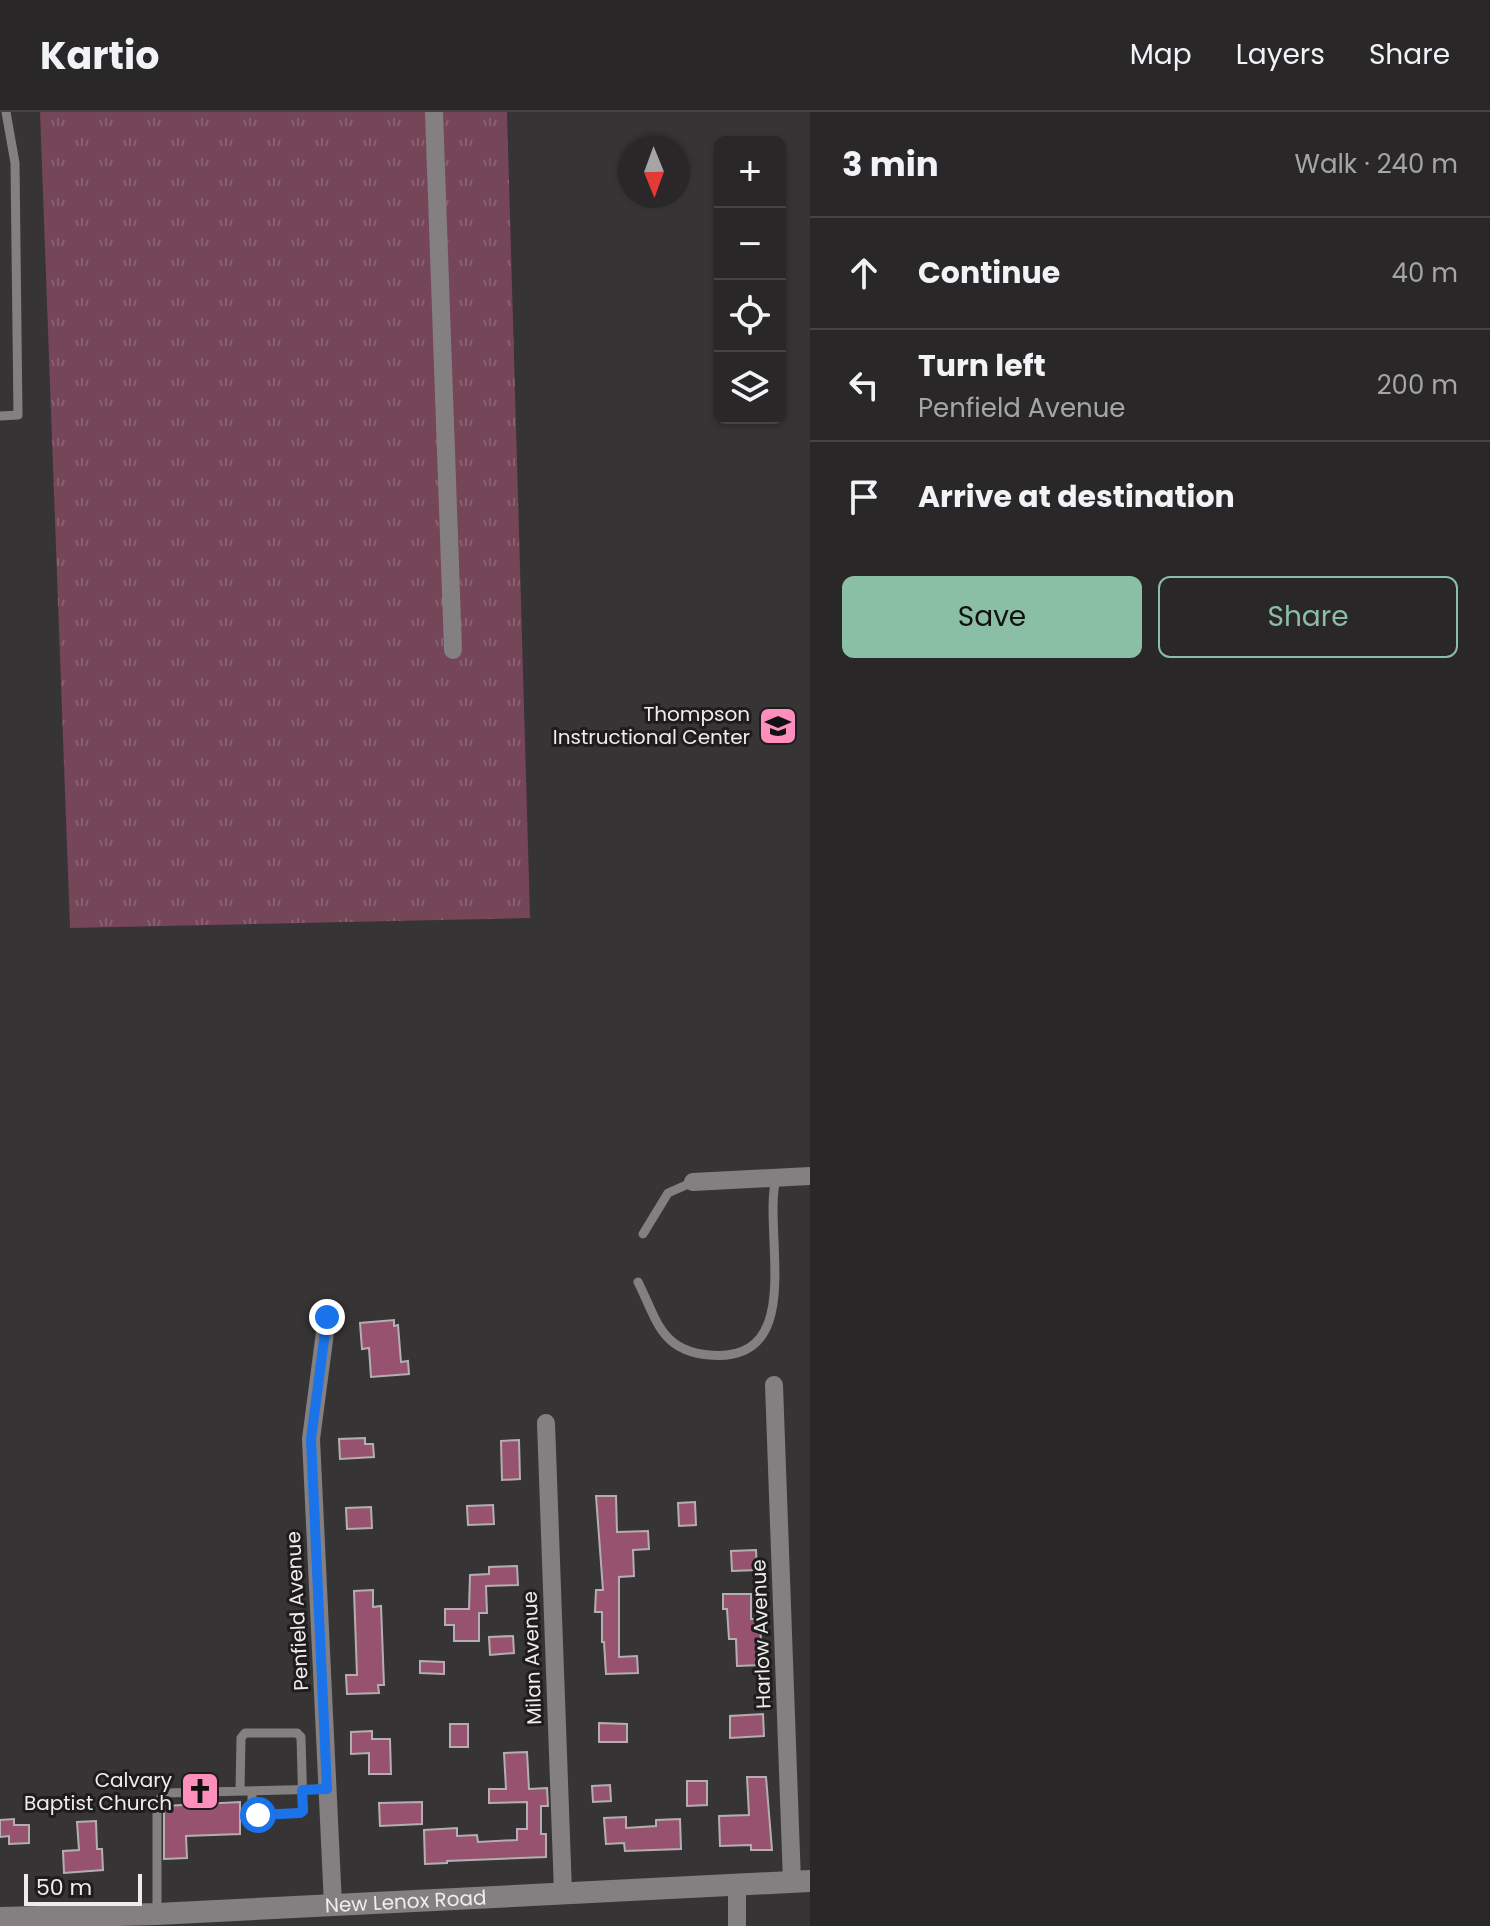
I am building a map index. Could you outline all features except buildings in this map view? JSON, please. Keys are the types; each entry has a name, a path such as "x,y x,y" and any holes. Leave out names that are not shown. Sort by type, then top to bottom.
{"street":[{"path":"434,112 453,650"},
{"path":"693,1182 810,1176"},
{"name":"Penfield Avenue","path":"327,1317 311,1439 333,1905"},
{"name":"Harlow Avenue","path":"774,1385 801,1882"},
{"name":"Milan Avenue","path":"546,1423 563,1892"},
{"name":"New Lenox Road","path":"2,1921 801,1882"},
{"path":"737,1884 737,1926"}],"lane":[{"path":"0,416 18,415 15,163 6,112"},
{"path":"638,1282 667,1340 679,1349 715,1356 735,1354 752,1347 762,1338 773,1311 772,1194 776,1178"},
{"path":"643,1234 668,1193 693,1182"},
{"path":"240,1791 241,1738 245,1733 297,1733 301,1737 303,1811 258,1815 252,1812 252,1791"},
{"path":"157,1914 157,1802 165,1793 327,1789"}],"green space":[{"path":"40,112 507,112 530,918 70,928"}],"place":[{"name":"Thompson Instructional Center","path":"778,726"},
{"name":"Calvary Baptist Church","path":"200,1791"}],"route":[{"path":"258,1815 300,1813 303,1811 302,1790 327,1789 311,1439 327,1317"}]}
